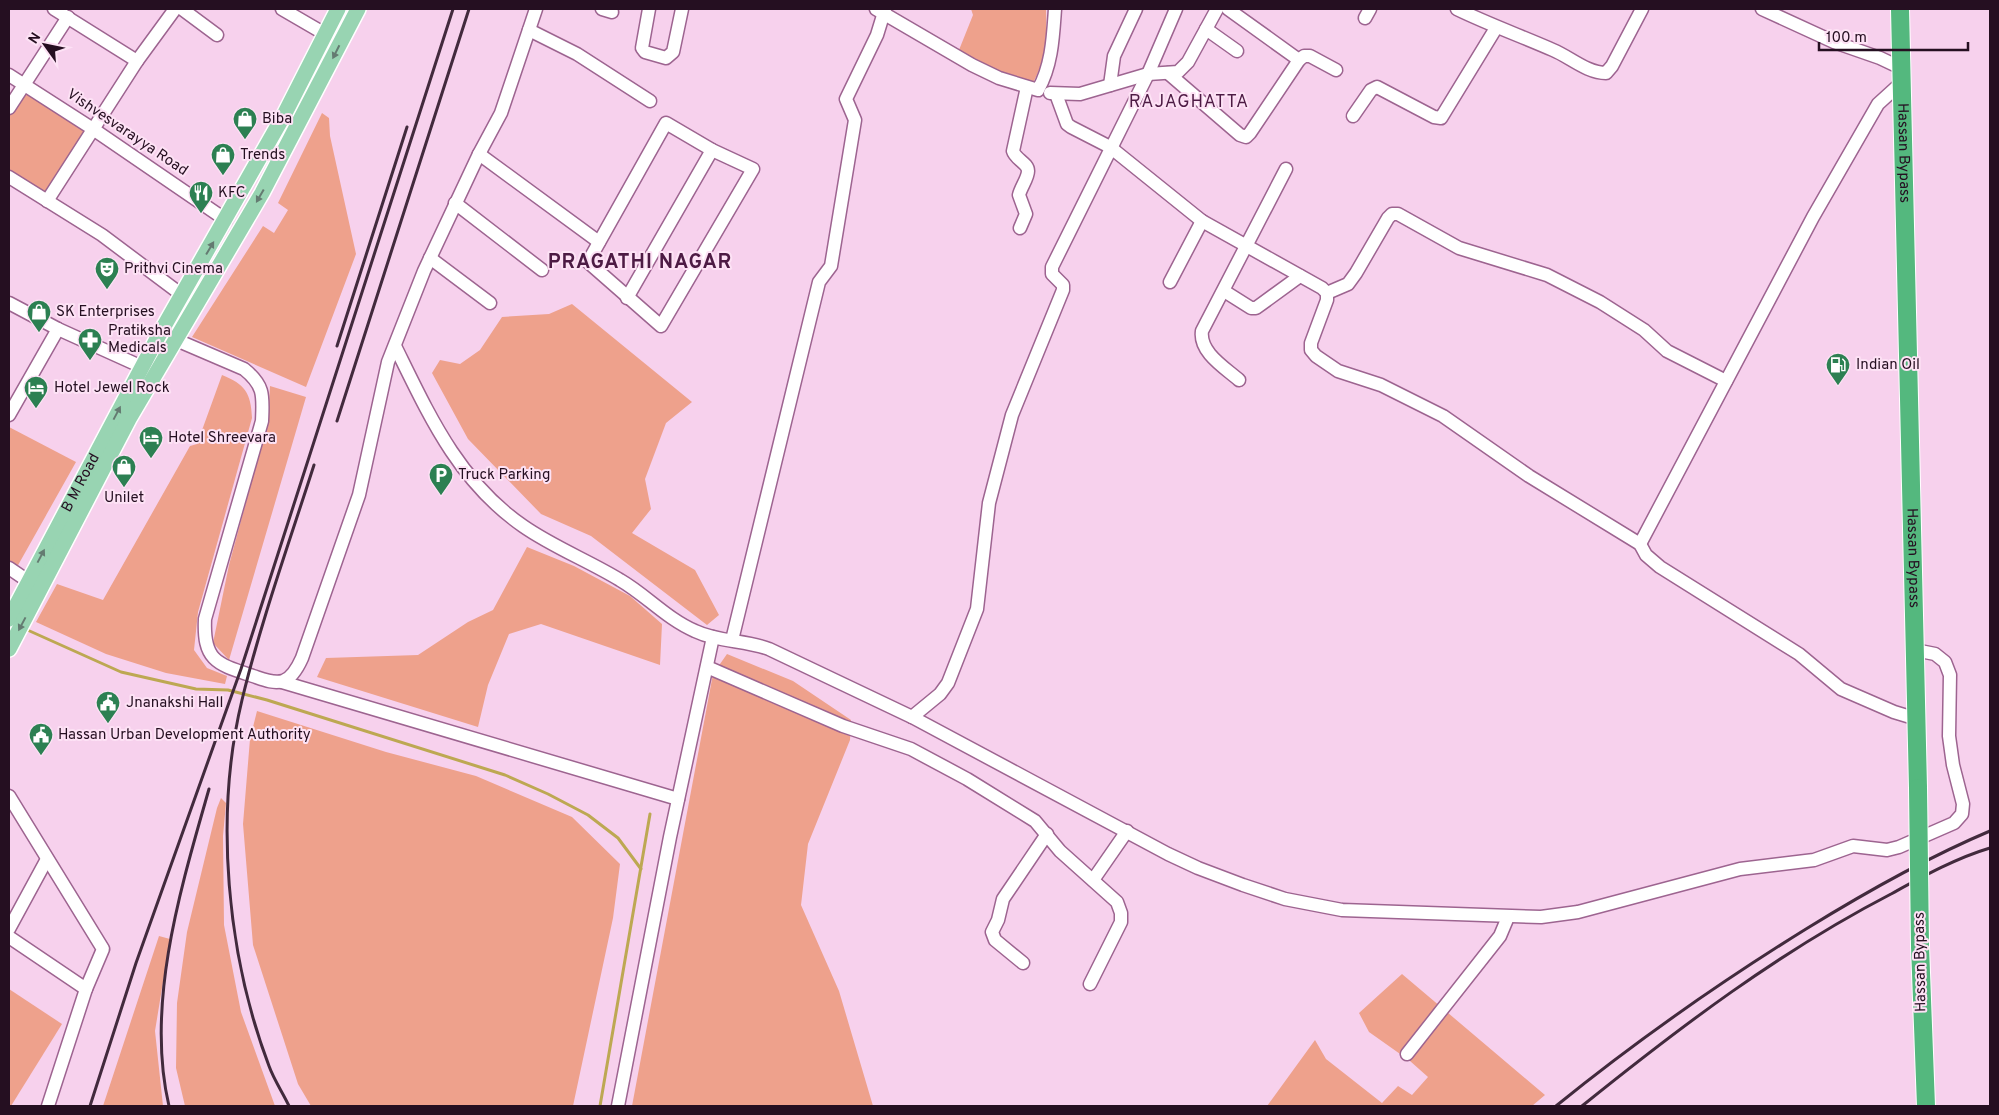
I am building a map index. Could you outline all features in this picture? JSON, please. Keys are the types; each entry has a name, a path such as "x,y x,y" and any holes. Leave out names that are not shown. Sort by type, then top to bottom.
{"highway":[{"name":"Hassan Bypass","path":"1900,9 1900,76 1917,719 1920,946 1926,1106"}],"main road":[{"path":"149,370 160,333 284,115 338,9"},
{"path":"149,370 174,339 241,229 358,9"},
{"path":"226,220 241,229"},
{"name":"B M Road","path":"10,646 26,602 130,419 149,370"},
{"name":"B M Road","path":"26,602 28,581 149,370"},
{"path":"9,618 26,602"}],"street":[{"path":"54,9 137,61"},
{"path":"47,201 137,61 175,9"},
{"path":"182,9 217,35"},
{"path":"282,9 326,34"},
{"path":"282,682 290,677 302,658 359,496 388,362 430,258 455,203 501,114 536,9"},
{"path":"649,9 642,48 645,52 666,58 673,52 682,9"},
{"path":"1020,228 1026,214 1019,195 1028,168 1014,155 1013,151 1032,88 1046,74 1053,43 1055,9"},
{"path":"1110,85 1114,56 1136,9"},
{"path":"912,717 940,694 948,683 977,609 989,503 1012,415 1063,290 1061,282 1052,274 1052,267 1110,147 1148,74 1176,9"},
{"path":"732,640 819,282 831,266 855,120 846,99 878,35 881,10 972,65 999,78 1056,94 1080,94 1148,74 1178,72 1188,62 1217,9"},
{"path":"1228,9 1299,60"},
{"path":"1457,9 1496,28 1554,51 1597,73 1606,73 1612,66 1642,9"},
{"path":"1640,544 1813,217 1878,104 1900,76 1880,58 1834,42 1762,9"},
{"path":"9,108 68,17"},
{"path":"1206,28 1237,51"},
{"path":"1353,116 1371,90 1377,87 1434,117 1441,118 1496,28"},
{"path":"529,30 577,54 650,101"},
{"path":"1168,73 1240,135 1246,137 1299,60 1304,56 1310,56 1336,70"},
{"name":"Vishvesvarayya Road","path":"9,75 93,129 226,220"},
{"path":"1056,94 1067,124 1110,147 1202,222 1322,288 1327,293 1327,300 1311,343 1311,350 1316,356 1338,371 1381,385 1443,416 1529,476 1640,544 1646,555 1660,567 1804,656 1841,689 1894,712 1917,719"},
{"path":"666,123 712,150 753,169 661,326 588,262 666,123"},
{"path":"627,298 712,150"},
{"path":"479,154 599,242"},
{"path":"1238,380 1204,348 1201,340 1202,331 1286,170"},
{"path":"9,177 102,235 182,295"},
{"path":"455,203 542,270"},
{"path":"1327,293 1348,284 1356,274 1388,218 1392,214 1398,214 1459,248 1547,275 1600,302 1644,330 1666,351 1726,381"},
{"path":"1170,282 1202,222"},
{"path":"430,258 490,303"},
{"path":"1224,291 1251,308 1256,308 1300,276"},
{"path":"9,304 58,329 149,370"},
{"path":"9,415 58,329"},
{"path":"160,333 244,369 254,378 263,396 262,421 205,619 204,640 219,664 268,681 282,682 678,799"},
{"path":"395,346 439,435 468,475 509,516 526,528 621,580 672,618 695,631 713,637 753,643 768,649 912,717 1198,868 1285,899 1342,910 1541,917 1578,912 1740,869 1814,860 1853,846 1893,848 1954,824 1962,814 1963,804 1953,765 1949,736 1950,675 1945,662 1935,654 1915,650"},
{"path":"9,568 28,581"},
{"path":"618,1106 678,799 713,637"},
{"path":"707,667 843,726 911,749 967,779 1035,822 1060,851 1117,902 1121,913 1120,922 1090,984"},
{"path":"10,799 103,949 86,989 48,1106"},
{"path":"1093,880 1127,831"},
{"path":"1023,963 994,940 992,932 998,920 1004,899 1047,834"},
{"path":"9,929 46,859"},
{"path":"1407,1054 1500,936 1508,917"},
{"path":"9,938 86,989"}],"shaded area":[{"path":"971,9 1046,9 1045,47 1041,65 1033,83 983,65 959,50 973,15"},
{"path":"25,90 89,130 47,196 9,171 9,115"},
{"path":"322,113 329,118 330,136 356,254 306,387 192,337 263,226 274,233 288,210 278,203"},
{"path":"572,304 692,402 666,423 645,479 651,509 632,533 695,570 719,615 707,625 591,536 541,514 468,439 432,373 440,360 460,364 480,350 502,317 549,314"},
{"path":"222,375 230,378 245,390 250,402 252,418 198,612 194,650 207,668 227,676 225,684 166,673 106,654 36,622 57,584 103,600 190,446 197,444"},
{"path":"270,386 306,397 229,660 213,643 229,565 268,421"},
{"path":"9,427 76,462 17,567 9,562"},
{"path":"527,547 574,566 630,596 662,624 660,665 541,624 509,634 488,685 478,727 317,677 326,658 418,655 468,622 493,610"},
{"path":"727,654 793,681 851,720 850,740 808,844 801,905 839,991 873,1106 632,1106 713,674"},
{"path":"257,711 386,752 476,776 572,817 620,864 613,918 573,1106 311,1106 298,1084 253,945 243,824 250,739"},
{"path":"221,798 226,803 223,836 224,925 241,1012 275,1106 185,1106 176,1068 177,1003 187,932"},
{"path":"159,936 170,939 155,1031 163,1106 103,1106"},
{"path":"1402,974 1545,1095 1532,1106 1267,1106 1315,1040 1326,1059 1382,1103 1398,1086 1412,1095 1428,1077 1410,1061 1369,1032 1359,1013"},
{"path":"9,989 62,1024 11,1106 9,1106"}],"waterway":[{"path":"23,628 121,672 196,689 228,690 267,700 505,775 548,794 588,815 618,838 641,869"},
{"path":"600,1106 650,814"}],"railway":[{"path":"90,1106 136,963 241,669 453,9"},
{"path":"337,421 469,9"},
{"path":"337,346 407,127"},
{"path":"289,1106 269,1066 243,978 229,885 228,791 233,744 242,700 276,582 314,465"},
{"path":"169,1106 163,1067 161,1027 164,987 178,905 209,789"},
{"path":"1556,1106 1647,1036 1774,949 1896,876 1990,831"},
{"path":"1582,1106 1693,1019 1809,940 1952,862 1990,848"}],"place":[{"name":"Biba","path":"245,140"},
{"name":"Trends","path":"223,176"},
{"name":"KFC","path":"201,214"},
{"name":"Prithvi Cinema","path":"107,290"},
{"name":"SK Enterprises","path":"39,333"},
{"name":"Pratiksha Medicals","path":"90,361"},
{"name":"Indian Oil","path":"1838,386"},
{"name":"Hotel Jewel Rock","path":"36,409"},
{"name":"Hotel Shreevara","path":"151,459"},
{"name":"Unilet","path":"124,488"},
{"name":"Truck Parking","path":"441,496"},
{"name":"Jnanakshi Hall","path":"108,724"},
{"name":"Hassan Urban Development Authority","path":"41,756"}],"district":[{"name":"RAJAGHATTA","path":"1189,102"},
{"name":"PRAGATHI NAGAR","path":"640,263"}]}
